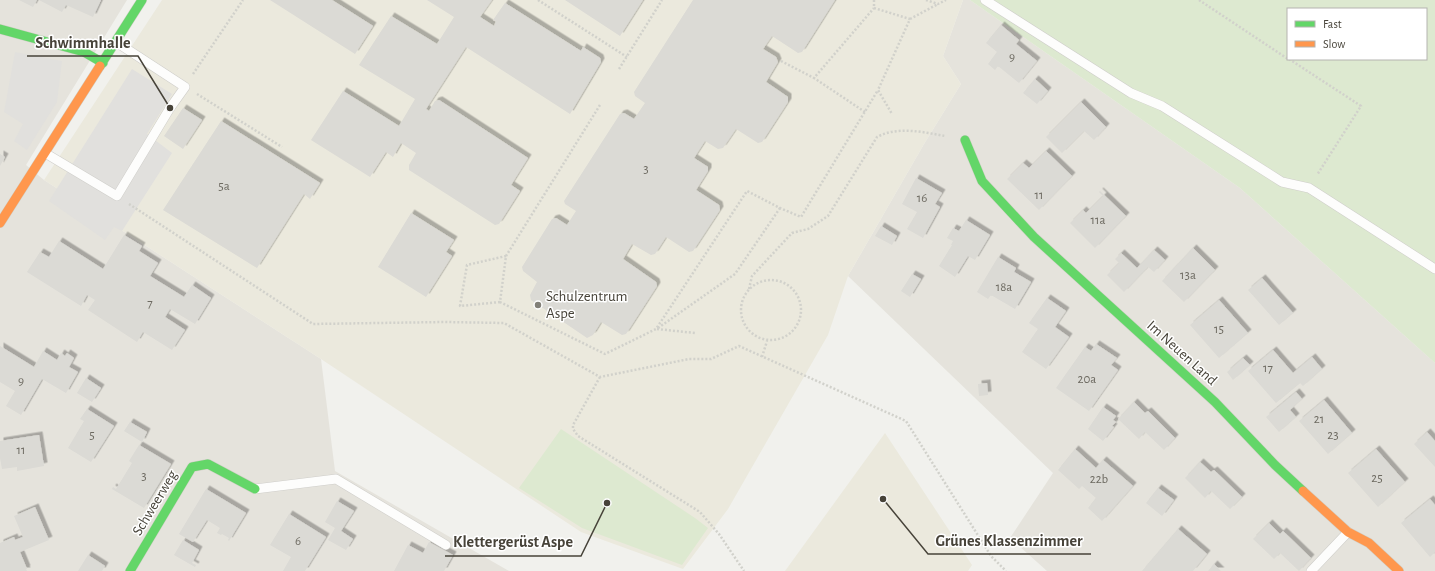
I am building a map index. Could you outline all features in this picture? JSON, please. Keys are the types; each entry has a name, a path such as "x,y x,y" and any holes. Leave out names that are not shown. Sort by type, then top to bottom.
{"street":[{"path":"0,223 142,0"},
{"path":"0,29 84,52 103,63"},
{"name":"Im Neuen Land","path":"965,140 982,181 1034,236 1215,402 1275,465 1348,532 1369,542 1399,571"},
{"name":"Schweerweg","path":"130,571 192,467 208,464 255,489"}],"lane":[{"path":"985,0 1131,92 1162,106 1282,182 1309,188 1435,269"},
{"path":"45,153 117,196 170,108 185,87 116,42"},
{"path":"255,489 336,479 446,545"},
{"path":"1311,571 1348,532"}],"path":[{"path":"243,0 185,87 282,147"},
{"path":"538,0 627,57"},
{"path":"619,69 662,0"},
{"path":"814,78 874,8 874,0"},
{"path":"926,0 938,4"},
{"path":"656,329 747,191 801,217 878,90 910,19 946,0"},
{"path":"1199,0 1287,58"},
{"path":"874,8 910,19"},
{"path":"1290,60 1360,106 1309,188"},
{"path":"781,61 814,78 865,112"},
{"path":"878,90 892,114"},
{"path":"500,302 506,256 600,105"},
{"path":"749,289 752,276 792,233 808,229 828,216 877,137 886,132 919,132 965,140"},
{"path":"117,196 313,324 444,322 504,323 600,377 689,359 711,360 739,346 906,421 990,556 1006,571"},
{"path":"506,256 467,265 460,306 500,302 605,354 656,329 734,274 780,208"},
{"path":"767,280 777,280 787,284 794,291 800,300 801,310 795,329 787,336 777,340 767,340 758,338 750,332 740,315 740,305 749,289 758,283 767,280"},
{"path":"656,329 695,333"},
{"path":"762,357 767,340"},
{"path":"600,377 573,425 573,430 578,436 700,512 719,534 744,571"}],"shaded area":[{"path":"0,0 127,0 26,165 44,180 321,359 335,471 509,571 0,571"},
{"name":"Schulzentrum Aspe","path":"162,0 963,0 943,56 961,84 924,144 848,276 828,335 728,509 683,569 581,532 321,359 44,180"},
{"path":"963,0 970,0 1240,188 1435,363 1435,571 1047,571 1010,538 1053,473 848,276 924,144 961,84 943,56"},
{"path":"15,52 62,61 57,102 27,150 14,141 23,124 4,112"},
{"path":"132,69 172,94 147,134 172,153 122,231 114,227 105,240 49,201"},
{"path":"885,433 972,565 968,571 785,571"}],"green space":[{"path":"970,0 1435,0 1435,363 1240,188"},
{"path":"561,429 708,528 682,565 582,528 519,488"}],"building":[{"path":"19,0 37,0 33,7"},
{"path":"39,0 101,0 93,17 66,5 62,12"},
{"path":"270,0 332,0 373,26 355,54"},
{"path":"427,0 492,0 480,17 494,26 496,21 493,20 505,3 581,51 583,47 600,58 601,62 570,114 466,47 426,109 429,111 435,101 439,100 528,158 511,185 520,191 499,224 495,225 409,170 409,165 416,153 401,143 393,157 386,152 370,177 311,140 343,91 399,126 415,99 359,65 391,16 437,44 454,17"},
{"path":"565,0 643,0 620,36"},
{"path":"693,0 835,0 802,52 798,53 772,36 763,49 776,57 778,62 766,82 788,97 788,102 762,142 758,143 736,129 723,148 718,149 705,141 694,158 708,167 708,171 696,190 719,205 720,210 693,251 689,252 666,237 655,254 651,255 632,244 623,259 656,282 657,286 626,334 622,335 601,322 593,335 587,338 531,300 530,295 537,282 523,271 522,267 552,219 556,218 567,225 576,211 565,204 564,201 620,114 624,113 634,119 645,103 635,96 634,92"},
{"path":"1001,25 1019,40 1016,44 1037,61 1019,83 998,66 995,70 988,64 997,52 986,43"},
{"path":"1035,79 1048,91 1037,104 1023,93"},
{"path":"1081,102 1106,127 1094,140 1084,131 1062,153 1046,137"},
{"path":"183,108 202,120 183,149 164,136"},
{"path":"221,121 320,183 310,199 304,194 257,268 163,210"},
{"path":"1046,151 1072,176 1039,210 1007,179 1023,163 1029,168"},
{"path":"0,154 5,157 0,166"},
{"path":"916,178 942,193 935,204 940,207 923,238 907,229 917,212 902,204"},
{"path":"1100,191 1126,216 1095,248 1070,223 1083,210 1086,213 1103,196 1099,192"},
{"path":"411,213 454,240 446,252 452,256 426,297 378,267"},
{"path":"966,220 990,235 975,260 968,256 955,277 939,266 952,245 953,241 947,238 953,228 959,231"},
{"path":"881,226 897,236 892,245 875,236"},
{"path":"124,235 142,246 139,251 158,263 150,276 184,297 192,285 211,298 195,324 170,309 165,317 185,330 172,350 143,332 137,342 88,310 95,300 87,295 81,306 27,272 40,252 49,257 59,241 103,269"},
{"path":"1193,248 1215,270 1184,302 1162,281"},
{"path":"1154,250 1165,260 1154,272 1148,267 1124,292 1107,275 1119,263 1115,259 1121,253 1137,268"},
{"path":"998,257 1016,268 1014,272 1031,282 1015,309 991,295 988,299 977,292"},
{"path":"912,274 921,279 910,297 901,291"},
{"path":"1262,278 1293,313 1279,325 1248,290"},
{"path":"1047,298 1066,311 1055,327 1069,337 1046,369 1022,352 1038,329 1029,323"},
{"path":"1219,300 1248,333 1219,358 1190,325"},
{"path":"1096,344 1117,358 1111,365 1118,370 1089,411 1056,388 1085,347 1091,351"},
{"path":"0,346 34,367 43,351 57,360 61,353 65,356 67,353 74,358 69,367 78,372 66,393 42,379 21,415 6,406 15,391 0,382"},
{"path":"1273,350 1293,373 1312,357 1322,369 1303,386 1300,383 1276,403 1248,371"},
{"path":"1243,358 1250,365 1233,380 1227,372"},
{"path":"86,378 101,388 92,402 77,393"},
{"path":"987,383 988,395 979,396 978,384"},
{"path":"1296,392 1302,399 1290,410 1296,417 1279,432 1266,417"},
{"path":"1324,400 1352,433 1328,454 1299,421"},
{"path":"1134,402 1145,413 1148,411 1175,438 1164,450 1145,432 1139,439 1118,419"},
{"path":"1103,407 1116,416 1113,420 1116,422 1103,441 1088,429"},
{"path":"87,409 114,426 91,462 68,448 84,421 80,419"},
{"path":"130,422 147,432 142,442 124,431"},
{"path":"1427,432 1435,441 1435,467 1414,444"},
{"path":"39,435 44,466 17,471 17,467 2,469 0,458 0,441"},
{"path":"139,445 171,464 144,508 112,489 113,487 116,489 132,463 129,461"},
{"path":"1075,449 1096,468 1103,460 1133,486 1102,521 1088,508 1096,498 1082,486 1079,489 1058,470"},
{"path":"1376,449 1405,482 1378,507 1348,473"},
{"path":"1200,462 1211,472 1214,470 1242,497 1230,509 1211,491 1205,498 1185,478"},
{"path":"1158,488 1174,500 1162,516 1146,503"},
{"path":"206,489 246,513 229,541 229,538 217,533 220,528 207,520 193,542 179,534"},
{"path":"1430,499 1435,505 1435,552 1430,557 1401,523"},
{"path":"337,501 354,511 341,531 353,539 346,550 328,540 335,528 325,522"},
{"path":"35,507 49,540 20,552 27,571 0,571 0,543 14,537 15,540 23,537 14,516"},
{"path":"289,514 326,537 305,571 283,571 291,557 270,545"},
{"path":"1269,523 1280,534 1283,531 1311,558 1299,571 1280,553 1274,559 1253,539"},
{"path":"1178,529 1207,554 1193,571 1142,571"},
{"path":"183,540 199,550 192,563 196,565 195,567 174,555"},
{"path":"429,542 453,555 444,571 394,571 408,545 423,553"},
{"path":"88,555 105,566 102,571 78,571"},
{"path":"1214,564 1221,571 1208,571"}],"traffic: fast":[{"path":"100,66 142,0"},
{"path":"0,29 84,52 103,63"},
{"path":"965,140 982,181 1034,237 1215,402 1275,465 1303,491"},
{"path":"130,571 192,467 208,464 255,489"}],"traffic: slow":[{"path":"0,223 100,66"},
{"path":"1303,491 1348,532 1369,543 1399,571"}],"place":[{"name":"Schwimmhalle","path":"170,108"},
{"name":"Schulzentrum Aspe","path":"538,305"},
{"name":"Grünes Klassenzimmer","path":"883,499"},
{"name":"Klettergerüst Aspe","path":"607,503"}]}
